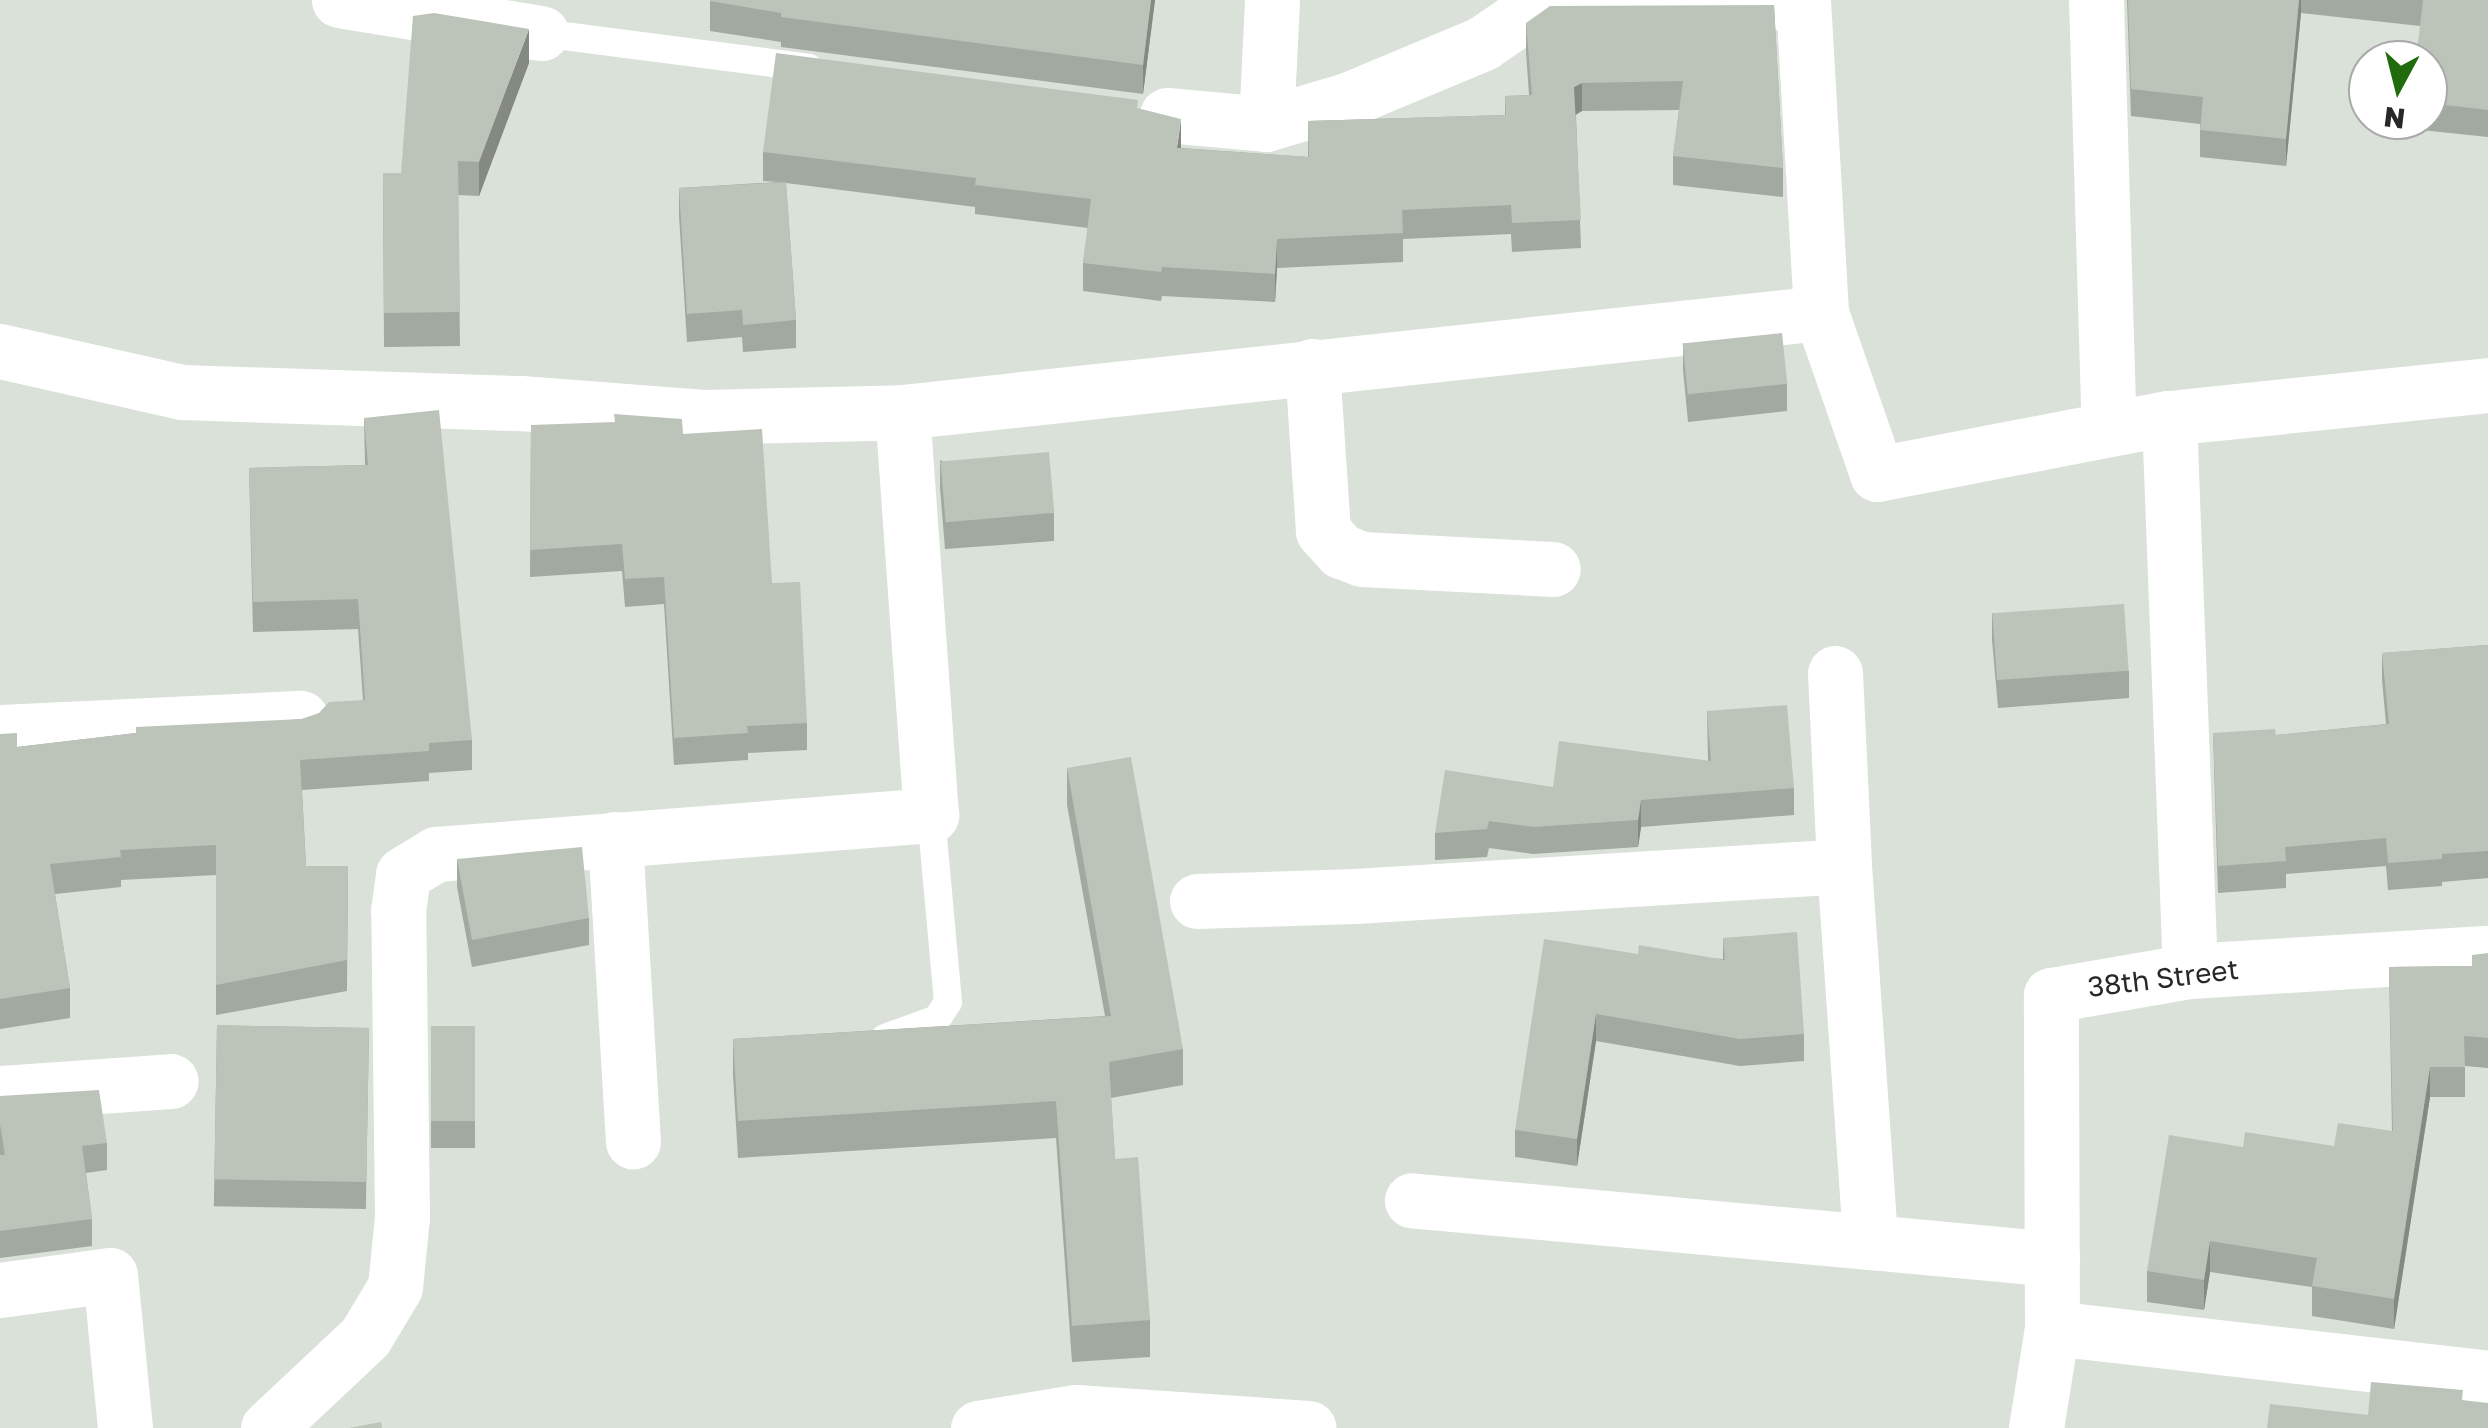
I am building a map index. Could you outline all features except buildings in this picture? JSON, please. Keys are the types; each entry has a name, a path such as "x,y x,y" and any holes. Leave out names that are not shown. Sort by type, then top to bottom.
{"street":[{"path":"338,0 541,33"},
{"path":"1266,124 1272,0"},
{"path":"2096,0 2109,429"},
{"path":"1157,114 1266,124 1347,100 1483,44 1540,2 1803,1 1821,313 1877,474 2170,418 2488,386"},
{"path":"0,351 182,392 521,403 703,417 902,412 1821,313"},
{"path":"1312,366 1323,531 1341,551 1362,560 1552,569"},
{"path":"268,1428 366,1337 395,1286 402,1217 398,911 403,874 436,854 931,815 902,412"},
{"path":"2170,418 2190,971"},
{"path":"1836,673 1844,866 1870,1242"},
{"path":"0,732 301,718"},
{"path":"615,839 633,1141"},
{"path":"1196,902 1844,866"},
{"name":"38th Street","path":"2036,1428 2052,1328 2051,996 2190,971 2488,953"},
{"path":"0,1093 170,1081"},
{"path":"1412,1200 2052,1259"},
{"path":"0,1290 110,1275 126,1428"},
{"path":"2052,1328 2488,1378"},
{"path":"978,1428 1076,1412 1308,1428"}],"lane":[{"path":"541,33 838,72"},
{"path":"861,1044 916,1030 937,1019 948,1002 931,815"}]}
